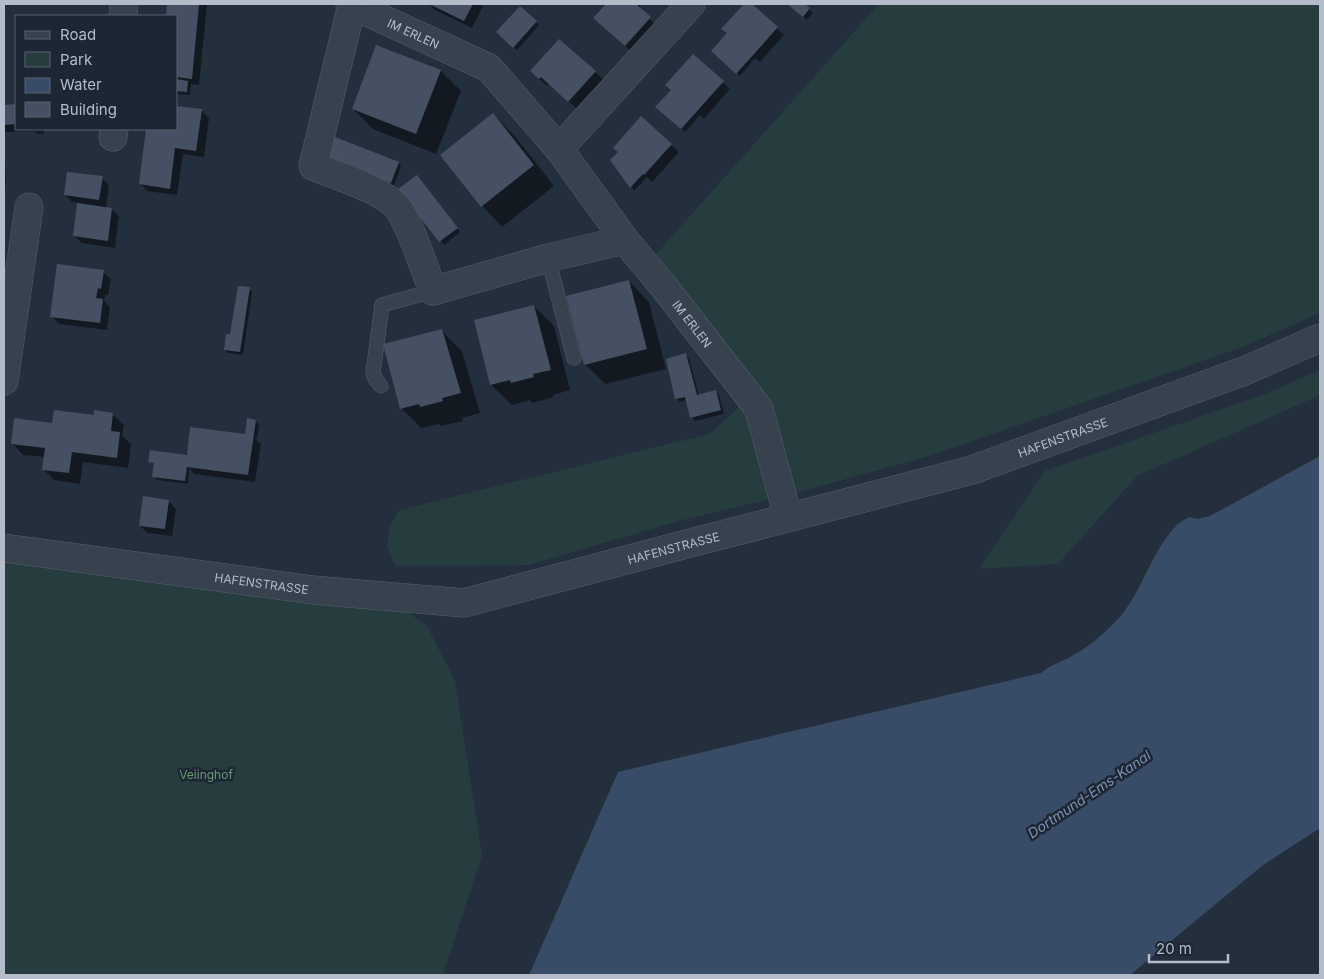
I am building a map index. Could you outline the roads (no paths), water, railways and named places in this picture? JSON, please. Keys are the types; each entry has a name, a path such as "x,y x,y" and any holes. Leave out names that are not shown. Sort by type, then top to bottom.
{"street":[{"path":"351,4 313,166 375,192 395,204 409,229 433,291 548,258 625,240"},
{"name":"IM ERLEN","path":"351,4 489,68 559,150 625,240 759,409 788,517"},
{"path":"559,150 691,4"},
{"path":"4,381 29,206"},
{"name":"HAFENSTRASSE","path":"4,548 313,590 464,603 972,470 1244,371 1320,338"}],"lane":[{"path":"548,258 574,358"},
{"path":"381,386 373,373 382,305 433,291"}],"water":[{"name":"Dortmund-Ems-Kanal","path":"1320,456 1320,828 1263,865 1130,975 529,975 618,772 1041,673 1085,648 1119,618 1135,595 1160,547 1179,523 1189,517 1198,519 1210,516"}],"park label":[{"name":"Veiinghof","path":"206,774"}]}
